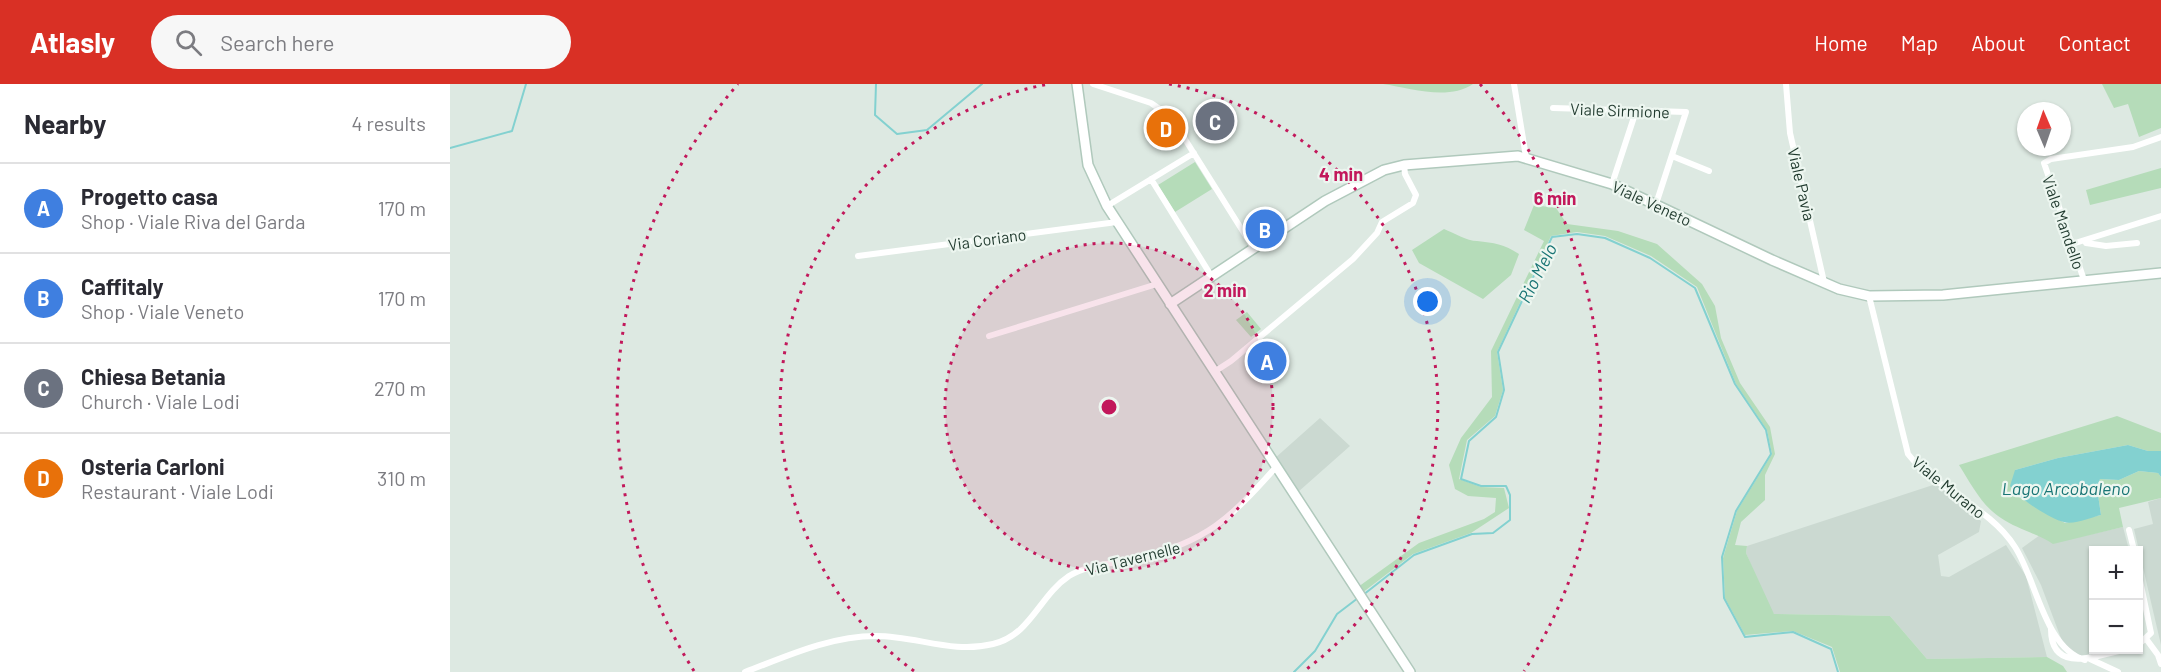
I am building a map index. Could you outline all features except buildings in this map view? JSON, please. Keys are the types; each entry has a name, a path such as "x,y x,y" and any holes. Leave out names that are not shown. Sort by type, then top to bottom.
{"main road":[{"path":"1077,84 1088,165 1107,206 1410,672"},
{"name":"Viale Veneto","path":"1170,304 1324,201 1365,179 1404,165 1526,157 1611,184 1824,282 1869,297 1943,295 2161,273"}],"street":[{"path":"1093,84 1159,106 1177,126 1254,249"},
{"path":"1514,84 1526,157"},
{"name":"Viale Pavia","path":"1786,84 1790,133 1824,282"},
{"name":"Viale Sirmione","path":"1553,108 1686,112 1672,156"},
{"path":"1611,184 1636,111"},
{"name":"Viale Mandello","path":"2084,280 2044,163 2051,159 2133,147 2161,137"},
{"path":"1107,206 1194,153"},
{"path":"1656,204 1672,156 1709,171"},
{"path":"1214,372 1231,361 1353,259 1388,218 1413,203 1416,195 1405,174 1404,165"},
{"path":"1151,179 1212,277"},
{"path":"2072,244 2161,216"},
{"name":"Via Coriano","path":"858,256 1117,222"},
{"path":"2085,240 2086,243 2106,246 2137,243"},
{"path":"989,336 1157,284"},
{"name":"Viale Murano","path":"1869,297 1908,454 1925,471 1992,521 2008,537 2026,567 2051,629 2054,652 2063,660 2073,663 2107,654"},
{"name":"Via Tavernelle","path":"745,672 808,649 848,639 896,637 951,648 975,648 1008,640 1029,622 1055,587 1070,576 1089,566 1172,550 1201,537 1238,510 1276,467"},
{"path":"2128,530 2133,546"},
{"path":"2143,588 2151,623 2151,633 2143,642"},
{"name":"Viale Murano","path":"2051,629 2068,651 2118,672"},
{"path":"2147,640 2158,655 2161,664"},
{"path":"2063,660 2068,651"}],"shaded area":[{"path":"1320,418 1350,446 1298,492 1274,459"},
{"path":"1936,484 1981,521 1979,532 1938,555 1941,576 1949,577 2006,545 2026,576 2047,657 1927,659 1890,616 1774,614 1770,610 1746,553 1747,546"},
{"path":"2161,498 2161,645 2143,568 2143,546 2138,546 2134,529 2153,524 2148,502"},
{"path":"2123,527 2128,546 2089,546 2090,654 2081,656 2074,654 2062,641 2041,585 2022,548 2040,535 2053,543"}],"green space":[{"path":"1383,84 1473,84 1463,89 1441,93"},
{"path":"2102,84 2161,84 2161,128 2139,137 2128,104 2114,108"},
{"path":"1195,162 1212,189 1175,212 1158,185"},
{"path":"2161,168 2161,188 2090,205 2086,190"},
{"path":"1534,205 1556,208 1567,224 1618,231 1657,244 1702,284 1715,306 1721,338 1740,383 1770,427 1775,454 1765,475 1765,500 1741,522 1735,545 1747,546 1746,553 1774,614 1890,616 1927,659 2047,657 2063,666 2067,672 1840,672 1832,647 1793,631 1745,635 1725,598 1723,558 1737,511 1772,454 1767,430 1736,384 1697,287 1651,256 1605,236 1577,232 1551,236 1497,352 1503,390 1495,416 1467,440 1459,479 1481,487 1504,488 1509,508 1471,533 1413,554 1362,593 1358,587 1419,543 1484,519 1495,512 1496,498 1468,496 1455,489 1449,465 1461,438 1492,397 1491,351 1544,241 1524,230"},
{"path":"1444,229 1469,240 1504,246 1519,254 1511,275 1483,299 1419,263 1412,250"},
{"path":"1247,312 1261,329 1251,337 1236,320"},
{"path":"2117,416 2161,433 2161,451 2148,451 2128,445 2058,458 2015,470 2017,496 2065,523 2101,515 2097,488 2100,479 2119,480 2139,471 2158,473 2161,477 2161,498 2119,508 2123,527 2053,544 2007,522 1994,513 1977,494 1959,465"}],"water":[{"name":"Lago Arcobaleno","path":"2128,445 2148,451 2161,451 2161,477 2158,473 2139,471 2119,480 2100,479 2097,488 2101,515 2078,522 2064,522 2035,507 2010,486 2015,470 2058,458"}],"waterway":[{"path":"450,148 512,131 526,84"},
{"path":"876,84 875,115 897,134 927,130 982,84"},
{"name":"Rio Melo","path":"1363,595 1414,555 1472,534 1493,533 1510,520 1510,495 1506,486 1481,486 1461,479 1469,441 1496,417 1504,390 1498,352 1552,237 1577,234 1605,238 1650,258 1695,288 1735,384 1766,430 1771,454 1736,511 1722,557 1724,598 1745,637 1793,632 1831,649 1838,672"},
{"name":"Rio Melo","path":"1294,672 1315,651 1337,614 1358,598"}],"place":[{"name":"Chiesa Betania","path":"1215,121"},
{"name":"Osteria Carloni","path":"1166,128"},
{"name":"Caffitaly","path":"1265,229"},
{"name":"Progetto casa","path":"1267,361"}]}
